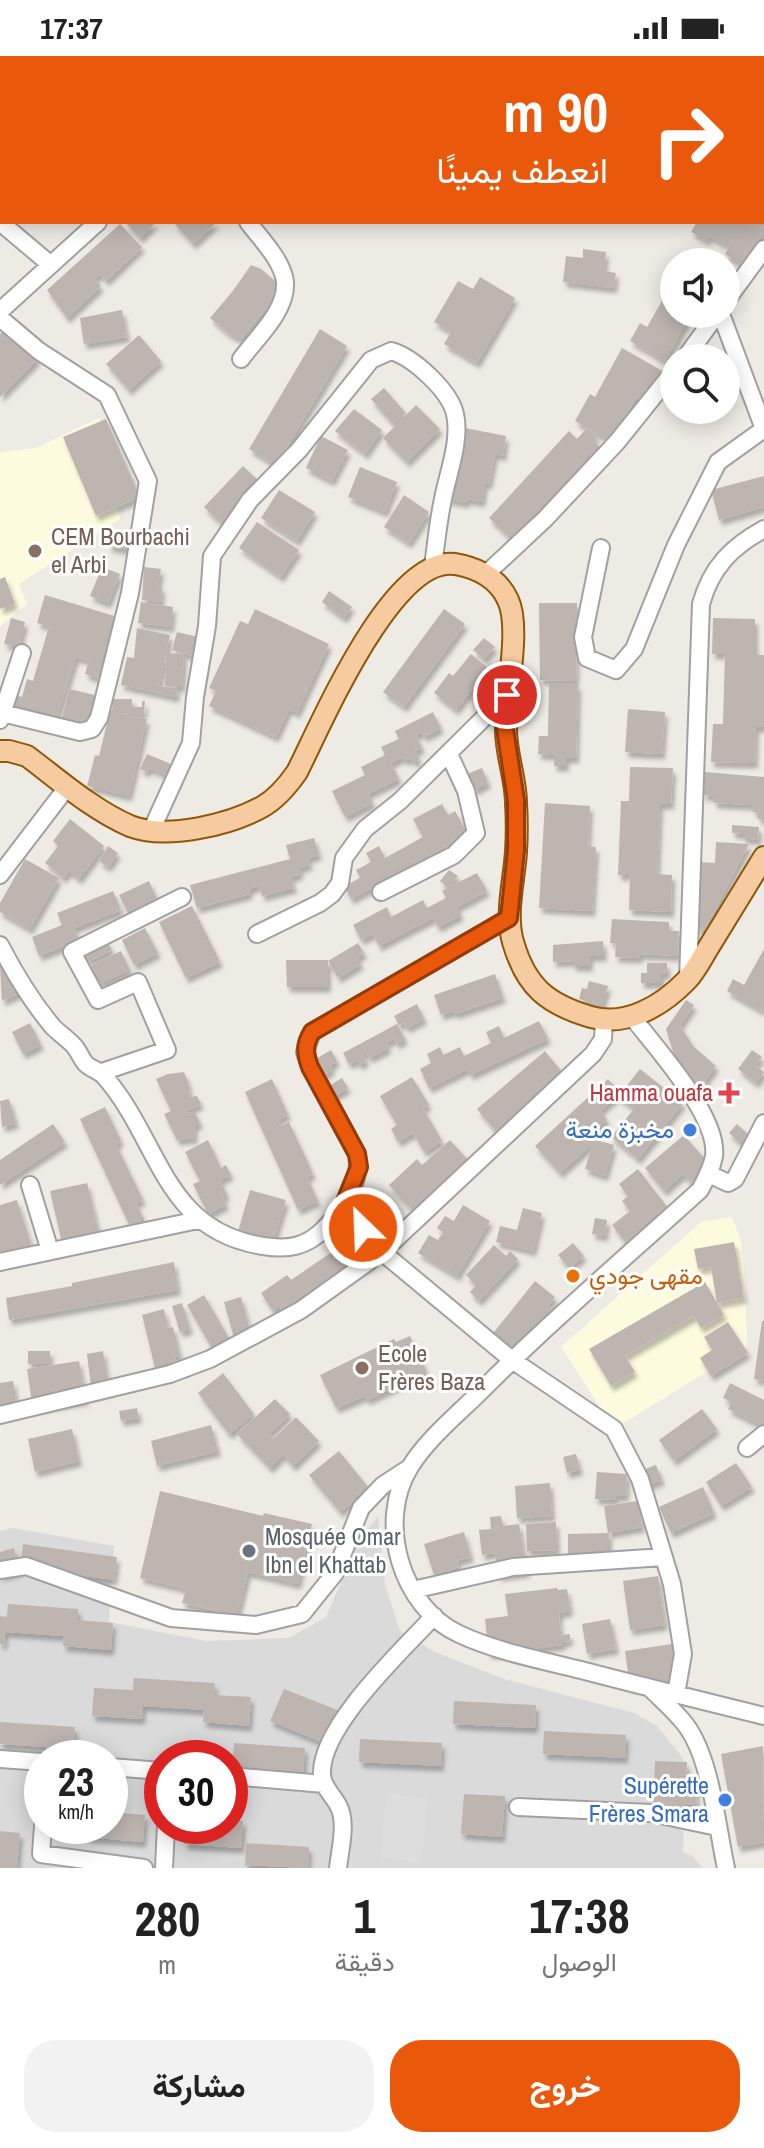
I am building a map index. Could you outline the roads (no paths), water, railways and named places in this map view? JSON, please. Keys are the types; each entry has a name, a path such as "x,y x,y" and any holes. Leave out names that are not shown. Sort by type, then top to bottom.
{"main road":[{"path":"0,751 27,756 116,819 133,827 151,831 189,830 237,819 265,806 297,772 355,656 386,610 414,579 433,567 450,563 486,574 499,585 509,602 513,627 505,729 516,800 516,850 509,918 520,963 540,994 566,1009 604,1020 633,1018 688,980 764,857"}],"street":[{"path":"2,224 51,265"},
{"path":"0,311 96,224"},
{"path":"241,359 280,308 285,282 277,261 249,224"},
{"path":"740,282 764,249"},
{"path":"0,318 39,351 107,395 148,481 130,593 99,718 92,729 80,732 1,716 22,653"},
{"path":"696,344 708,328"},
{"path":"601,548 583,637 587,658 616,670 634,649 676,545 718,462 764,429 724,328"},
{"path":"151,831 191,743 207,626 212,556 250,500 299,450 371,360 391,351 401,354 423,370 450,401 455,412 457,430 433,567"},
{"path":"486,574 545,519 617,442 660,388"},
{"path":"688,980 701,604 707,583 720,562 742,541 764,529"},
{"path":"257,934 332,894 340,883 344,858 365,829 400,801 507,695"},
{"path":"381,892 454,855 476,833 466,791 449,754"},
{"path":"0,875 68,786"},
{"path":"102,1072 167,1050 138,982 98,1000 72,952 182,897"},
{"path":"0,945 32,1000 55,1029 77,1049 86,1065 102,1072 177,1197 198,1220 236,1240 280,1248 308,1242 324,1229 344,1204 359,1167 357,1154 310,1067 305,1052 312,1032 509,918"},
{"path":"0,1570 26,1566 171,1618 256,1625 302,1614 335,1573 361,1508 383,1485 409,1468 437,1435 512,1360 700,1190 709,1174 714,1155 712,1132 701,1108 633,1018"},
{"path":"0,1415 170,1374 210,1359 301,1310 382,1252 593,1054 603,1039 604,1020"},
{"path":"709,1174 728,1183 735,1179 764,1123"},
{"path":"30,1185 50,1251"},
{"path":"344,1204 382,1252 512,1360 614,1429 640,1479 672,1584 683,1654 676,1694"},
{"path":"0,1262 198,1220"},
{"path":"747,1448 764,1434"},
{"path":"409,1468 398,1501 395,1537 404,1575 425,1609 457,1633 506,1651 764,1716"},
{"path":"413,1590 513,1567 664,1557"},
{"path":"338,1868 341,1809 324,1784 322,1772 325,1756 334,1733 358,1699 434,1616"},
{"path":"649,1687 685,1724 695,1741 704,1763 726,1868"},
{"path":"0,1759 24,1761"},
{"path":"248,1778 324,1784"},
{"path":"518,1807 651,1813 717,1827"},
{"path":"42,1844 41,1854 144,1868"},
{"path":"164,1868 165,1844"}],"place":[{"name":"CEM Bourbachi el Arbi","path":"35,551"},
{"name":"Hamma ouafa","path":"729,1093"},
{"name":"مخبزة منعة","path":"690,1130"},
{"name":"مقهى جودي","path":"573,1276"},
{"name":"Ecole Frères Baza","path":"362,1368"},
{"name":"Mosquée Omar Ibn el Khattab","path":"249,1551"},
{"name":"Supérette Frères Smara","path":"725,1800"}]}
